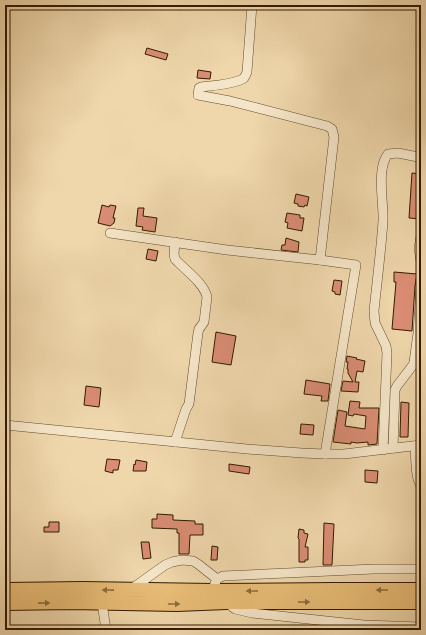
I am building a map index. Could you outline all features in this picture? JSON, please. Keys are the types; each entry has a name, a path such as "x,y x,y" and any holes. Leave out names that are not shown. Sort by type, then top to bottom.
{"highway":[{"path":"5,590 130,590 214,585 421,590"},
{"path":"5,603 71,602 177,604 226,602 421,602"}],"street":[{"path":"252,5 247,72 245,76 236,82 200,87 198,95 230,101 331,128 334,137 320,260"},
{"path":"383,450 388,352 375,323 374,311 383,220 381,178 384,158 388,154 398,153 421,158"},
{"path":"110,232 227,250 356,265 325,454"},
{"path":"421,236 419,244 421,262"},
{"path":"175,242 175,259 207,295 204,322 198,333 189,404 175,442"},
{"path":"393,448 395,390 414,365 421,286"},
{"path":"5,425 247,449 325,454 344,454 418,445 418,478 421,486"},
{"path":"130,590 165,565 182,560 193,561 198,564 214,585 223,576 374,569 421,569"},
{"path":"226,602 235,609 243,611 364,628 421,627"},
{"path":"102,603 106,630"}],"building":[{"path":"147,48 168,54 166,60 145,54"},
{"path":"198,70 211,72 210,79 197,78"},
{"path":"412,173 421,174 421,219 409,218"},
{"path":"296,194 309,197 307,206 298,206 298,204 294,203"},
{"path":"102,205 109,207 110,205 116,206 113,218 115,218 114,223 110,226 98,223"},
{"path":"138,208 144,208 143,216 157,218 155,232 142,230 143,227 136,226"},
{"path":"287,213 300,215 300,218 304,218 302,231 287,228 288,223 285,222"},
{"path":"286,238 299,242 298,252 281,250 282,245 285,245"},
{"path":"148,249 158,251 156,261 146,259"},
{"path":"394,272 417,274 412,331 392,329 396,282 394,282"},
{"path":"334,280 342,281 340,295 335,294 335,292 332,291"},
{"path":"216,332 236,336 231,365 212,362"},
{"path":"347,356 365,361 363,372 357,371 355,382 359,382 358,392 341,391 343,381 353,382 347,369"},
{"path":"306,380 330,384 328,401 321,401 322,396 304,394"},
{"path":"86,386 101,388 99,407 84,405"},
{"path":"350,401 360,402 359,408 379,408 377,444 368,445 368,442 351,442 351,444 333,442 338,410 347,412 345,426 365,429 366,416 354,414 353,416 348,415"},
{"path":"401,402 409,403 408,437 400,437"},
{"path":"301,424 314,425 313,435 300,434"},
{"path":"107,459 120,460 118,470 113,470 113,473 105,471"},
{"path":"136,460 147,462 146,471 133,471"},
{"path":"229,464 250,467 249,474 229,471"},
{"path":"365,470 378,471 377,483 365,482"},
{"path":"157,514 173,515 173,520 195,521 195,524 203,524 203,535 190,535 189,554 179,554 179,533 177,533 177,529 152,528 152,519 157,519"},
{"path":"49,522 59,522 59,532 44,532 44,527 49,527"},
{"path":"324,523 334,524 332,565 323,565"},
{"path":"299,529 304,530 304,533 308,534 305,547 308,547 308,560 305,560 305,562 299,562"},
{"path":"141,542 149,542 151,558 143,559"},
{"path":"212,546 218,547 217,560 211,560"}]}
